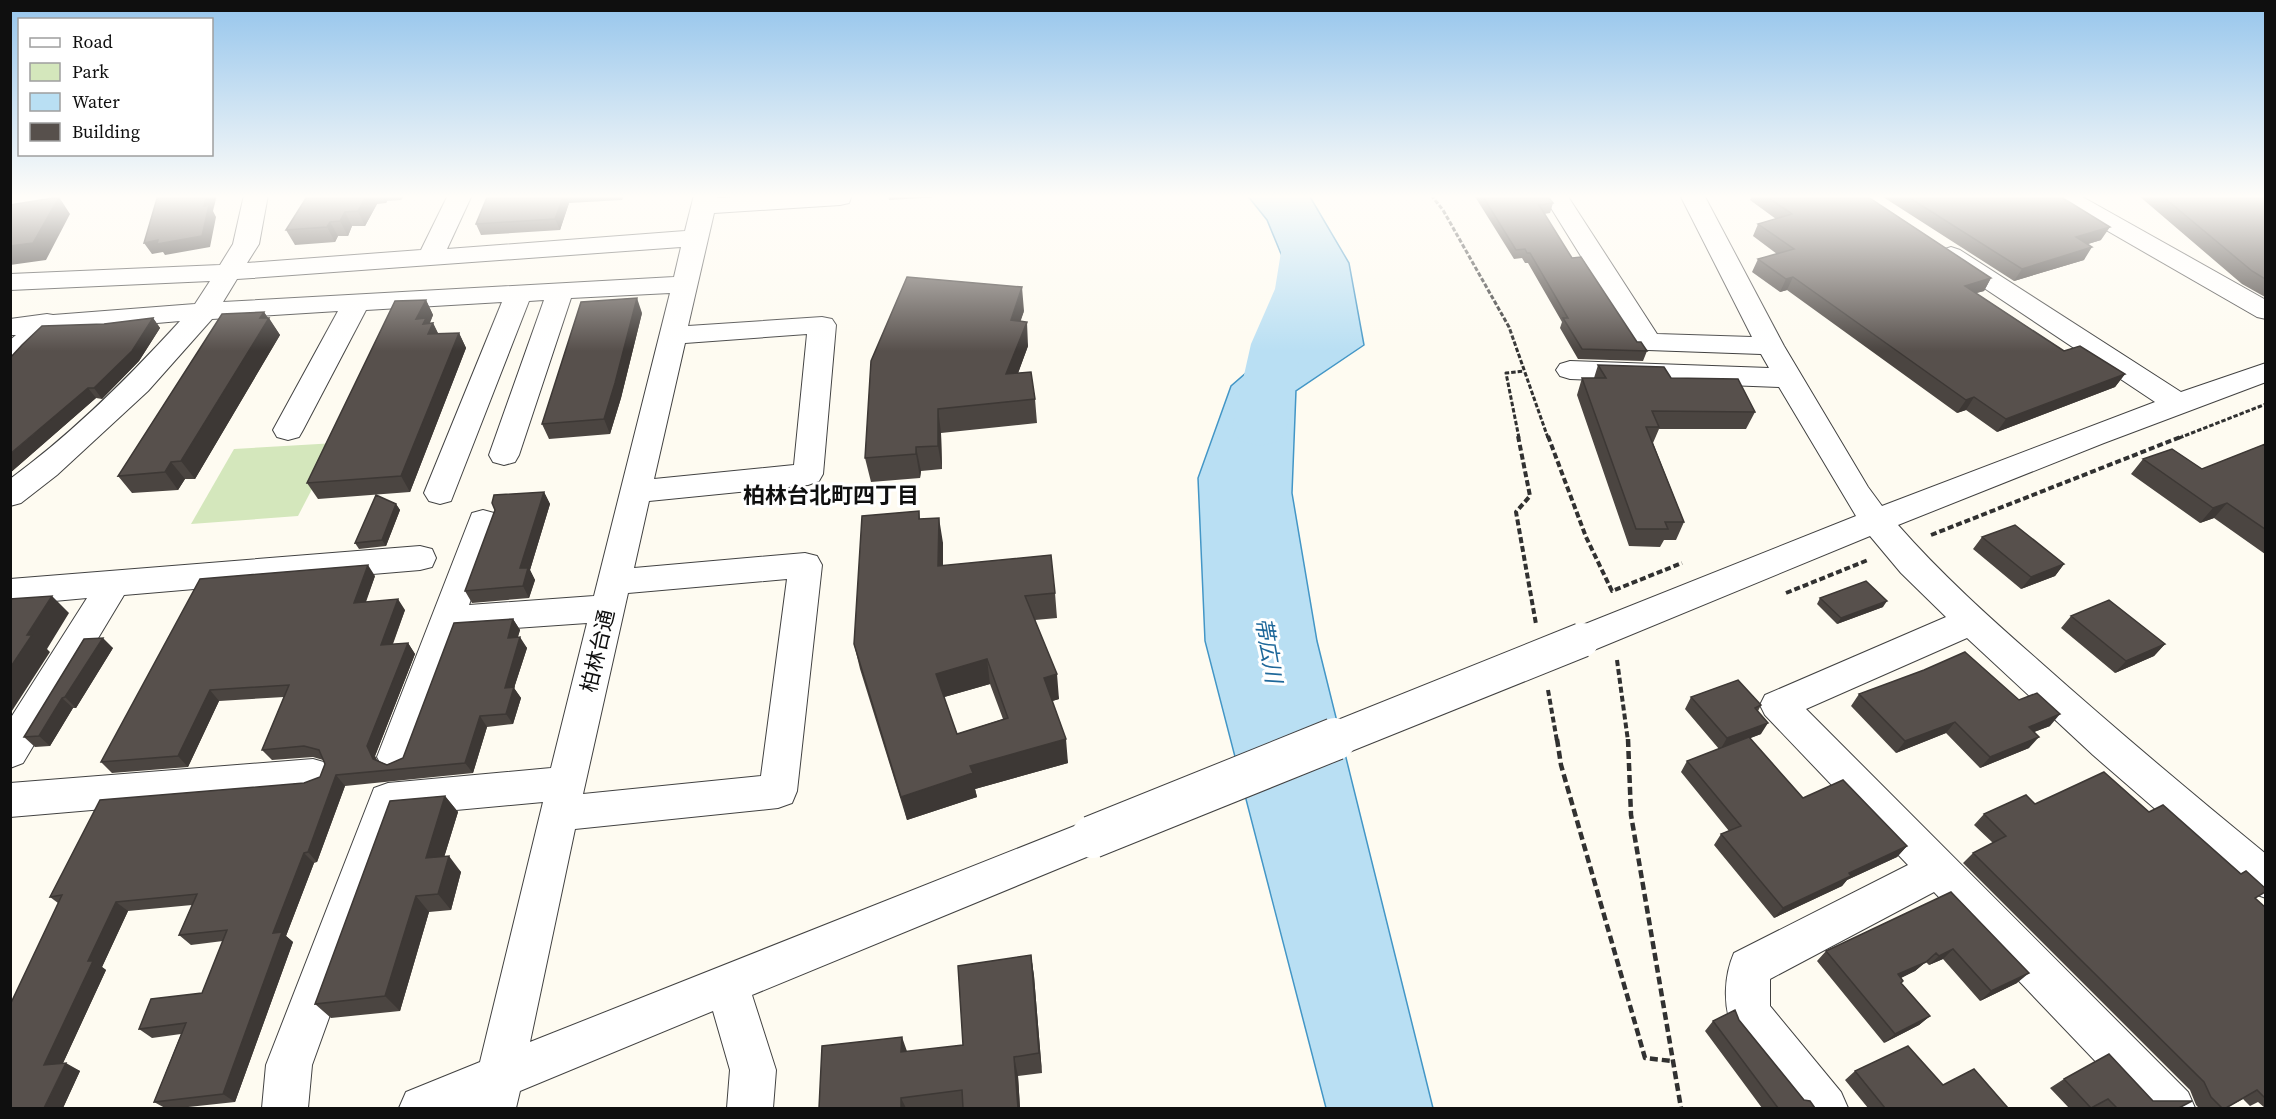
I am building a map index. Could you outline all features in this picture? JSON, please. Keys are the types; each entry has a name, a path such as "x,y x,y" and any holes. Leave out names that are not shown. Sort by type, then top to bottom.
{"street":[{"path":"10,495 46,468 138,385 204,311 244,247"},
{"path":"430,257 435,247"},
{"path":"10,282 229,272 430,257 490,247"},
{"name":"柏林台通","path":"496,1093 693,247"},
{"path":"1588,247 1648,342 1662,372"},
{"path":"1719,247 1787,378 1857,495 1913,564 1971,621 2106,744 2265,880"},
{"path":"1939,247 2176,403"},
{"path":"2153,247 2265,311"},
{"path":"10,327 47,322 204,311 684,284"},
{"path":"504,455 560,291"},
{"path":"440,493 519,293"},
{"path":"288,430 357,303"},
{"path":"10,355 47,322"},
{"path":"635,492 807,474 822,325 672,336"},
{"path":"1648,342 1770,346"},
{"path":"1570,370 1787,378"},
{"path":"422,1108 496,1093 727,986 1092,837 1876,521 2176,403 2265,372"},
{"path":"396,757 483,521"},
{"path":"10,592 420,558"},
{"path":"285,1108 289,1065 388,800 563,799 778,790 805,565 447,620"},
{"path":"10,752 113,584"},
{"path":"1971,621 1778,705 2172,1108"},
{"path":"10,800 313,775"},
{"path":"1825,1108 1748,1013 1749,968 1937,870"},
{"path":"727,986 753,1070 750,1108"}],"path":[{"path":"1464,247 1509,327 1586,537 1612,591 1690,560"},
{"path":"1524,371 1506,373 1530,496 1516,512 1536,627"},
{"path":"1547,684 1561,765 1645,1058 1672,1061"}],"green space":[{"path":"336,443 298,516 191,524 234,449"}],"water":[{"path":"1278,247 1340,247 1349,263 1364,345 1296,391 1292,493 1317,641 1433,1108 1326,1108 1205,641 1198,478 1231,386 1308,319"}],"building":[{"path":"1514,247 1565,247 1572,258 1581,257 1637,342 1641,342 1647,351 1582,349 1563,318 1568,318 1530,253 1527,253 1525,249 1516,250"},
{"path":"1791,247 1944,247 1991,278 1965,286 2064,351 2080,346 2125,374 2006,419 1974,397 1966,400 1793,277 1786,279 1758,259 1794,249"},
{"path":"1988,247 2091,247 2022,269"},
{"path":"2224,247 2265,247 2265,279"},
{"path":"907,277 1022,287 1011,320 1027,322 1006,374 1031,372 1035,399 938,409 938,446 916,447 916,454 865,458 871,361"},
{"path":"637,298 604,419 542,424 581,302"},
{"path":"426,300 416,319 426,318 423,324 433,323 428,334 459,333 401,476 307,483 395,301"},
{"path":"264,312 260,318 269,318 181,461 171,462 165,472 118,476 222,314"},
{"path":"153,318 132,351 94,388 88,388 10,454 10,358 22,345 42,326 104,324"},
{"path":"1598,365 1664,367 1671,378 1738,379 1755,412 1652,411 1659,427 1646,427 1684,522 1665,522 1668,529 1636,529 1582,378 1606,378"},
{"path":"2265,444 2265,529 2227,503 2213,508 2143,459 2172,449 2202,469"},
{"path":"544,492 520,568 528,568 523,586 465,591 495,510 492,503 494,495"},
{"path":"376,495 396,504 382,540 355,543"},
{"path":"919,511 919,519 939,518 938,566 1051,555 1055,593 1025,596 1057,674 1044,678 1066,739 970,766 973,773 901,797 854,644 862,516","holes":["987,659 1008,718 957,734 936,674"]},
{"path":"2015,525 2064,564 2031,577 1982,537"},
{"path":"368,565 354,603 398,599 381,645 408,643 367,746 373,759 387,765 403,758 454,623 513,619 508,638 520,637 505,688 514,687 506,714 480,716 465,763 336,775 308,852 304,853 273,933 282,932 223,1094 154,1102 186,1023 139,1029 151,999 202,993 227,930 179,935 197,894 116,902 88,961 93,961 44,1065 66,1063 44,1108 10,1108 10,1005 62,895 50,897 100,800 304,783 320,777 325,764 319,750 304,746 262,750 289,685 210,690 178,756 101,762 200,579"},
{"path":"1866,581 1887,601 1841,618 1820,598"},
{"path":"52,596 27,635 32,635 10,668 10,599"},
{"path":"2109,600 2165,644 2126,661 2071,616"},
{"path":"103,638 39,736 24,737 84,639"},
{"path":"1965,652 2019,700 2037,693 2060,714 2029,727 2039,737 1990,757 1955,722 1905,741 1859,694 1924,670"},
{"path":"1738,680 1761,705 1755,708 1768,723 1727,738 1691,697"},
{"path":"1749,737 1803,798 1843,780 1907,846 1783,908 1721,834 1741,826 1687,761"},
{"path":"2104,772 2149,812 2163,805 2241,874 2246,871 2265,888 2265,892 2255,898 2265,907 2265,1098 2257,1090 2226,1108 2222,1108 2211,1097 2204,1082 1973,853 2006,836 1984,814 2026,795 2035,804"},
{"path":"445,796 426,858 449,856 438,894 416,896 385,996 315,1004 390,801"},
{"path":"1951,892 2029,973 1991,991 1953,949 1939,956 1936,953 1926,962 1898,974 1903,981 1901,983 1930,1016 1895,1034 1826,951"},
{"path":"1031,955 1039,1053 1014,1057 1018,1108 963,1108 962,1090 901,1098 901,1108 819,1108 822,1046 902,1037 901,1052 963,1045 958,966"},
{"path":"1735,1010 1739,1020 1804,1100 1810,1101 1815,1108 1778,1108 1713,1021"},
{"path":"1908,1046 1943,1085 1974,1069 2008,1108 1885,1108 1855,1071"},
{"path":"2109,1054 2153,1101 2192,1101 2179,1108 2117,1108 2108,1099 2091,1108 2064,1079"}],"waterway":[{"name":"帯広川","path":"1260,428 1277,344 1300,289 1305,252 1303,247"}],"district":[{"name":"柏林台北町四丁目","path":"831,495"}]}
